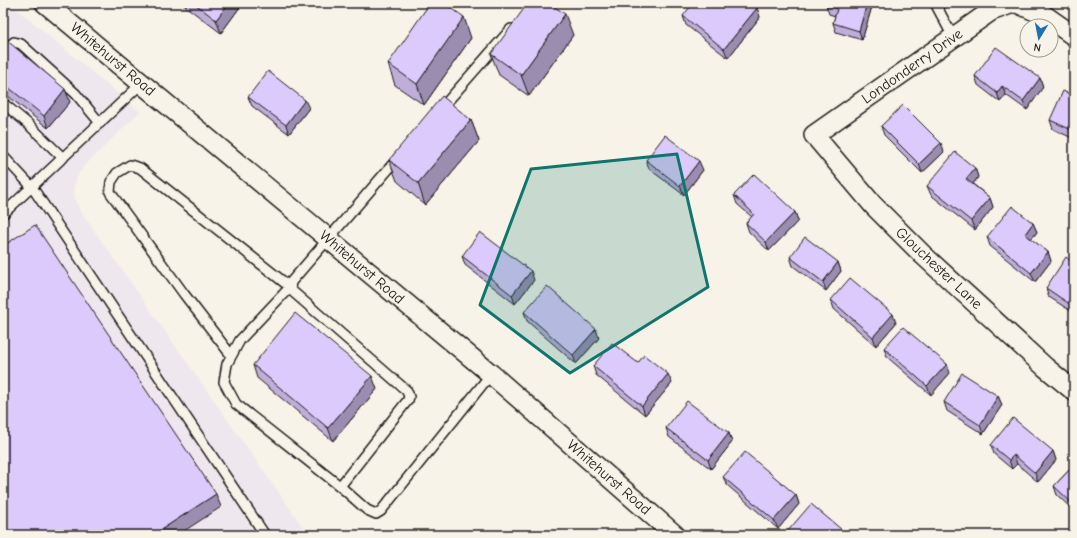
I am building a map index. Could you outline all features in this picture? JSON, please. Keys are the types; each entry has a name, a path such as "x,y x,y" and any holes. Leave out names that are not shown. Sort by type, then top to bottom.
{"street":[{"name":"Whitehurst Road","path":"44,3 491,374 675,535"},
{"name":"Londonderry Drive","path":"814,135 991,11 1012,3"},
{"path":"1017,3 1044,15 1074,36"},
{"name":"Glouchester Lane","path":"814,135 873,205 923,255 1045,367 1074,391"}],"lane":[{"path":"936,3 953,37"},
{"path":"433,118 517,22"},
{"path":"3,51 14,42 21,44 76,94 100,123"},
{"path":"3,214 142,83"},
{"path":"3,103 63,158"},
{"path":"407,148 291,282 290,286 240,340 227,364 224,382 236,404 341,487 366,510 376,514 381,512 491,374"},
{"path":"3,156 32,187 265,535"},
{"path":"232,355 184,294 110,192 111,182 117,174 130,165 140,168 290,286 292,291 407,391 409,396 408,400 341,485 341,487"}],"highlighted area":[{"path":"677,154 708,287 570,373 480,305 531,169"}],"shaded area":[{"path":"12,5 140,112 85,165 77,176 74,187 75,199 79,209 303,527 302,535 3,535 3,12"}],"building":[{"path":"194,3 229,3 216,20"},
{"path":"430,3 444,3 464,17 417,84 388,64"},
{"path":"528,3 549,3 565,14 521,75 491,54"},
{"path":"693,3 708,3 710,5 712,3 750,3 757,8 724,49 683,16"},
{"path":"827,3 867,3 859,31 833,23 837,9 826,5"},
{"path":"5,39 65,89 44,116 3,83 3,41"},
{"path":"996,47 1040,78 1023,101 1002,86 997,93 975,76"},
{"path":"268,71 305,100 286,125 248,97"},
{"path":"1063,91 1074,96 1074,131 1050,120"},
{"path":"442,96 471,120 418,183 389,160"},
{"path":"903,105 941,143 919,164 881,126"},
{"path":"665,135 699,161 680,186 646,160"},
{"path":"955,152 975,168 966,179 990,198 971,221 927,186"},
{"path":"754,174 795,212 766,242 746,223 754,214 734,195"},
{"path":"1012,206 1033,223 1025,234 1048,252 1031,273 987,237"},
{"path":"35,225 216,494 153,535 3,535 3,246"},
{"path":"480,232 531,271 512,295 462,256"},
{"path":"805,237 838,262 823,282 790,257"},
{"path":"1066,257 1074,263 1074,307 1046,288"},
{"path":"850,278 893,314 873,337 831,300"},
{"path":"547,286 596,329 573,355 524,312"},
{"path":"295,313 372,376 328,428 253,365"},
{"path":"903,327 947,364 927,386 884,348"},
{"path":"612,343 638,363 644,355 668,374 642,406 593,366"},
{"path":"962,373 998,396 980,425 944,402"},
{"path":"687,401 729,433 708,460 666,428"},
{"path":"1013,418 1053,451 1035,473 1014,455 1009,460 991,445"},
{"path":"745,452 796,495 774,520 723,477"},
{"path":"1074,465 1074,505 1054,486"},
{"path":"811,504 848,535 791,535 787,532"}]}
